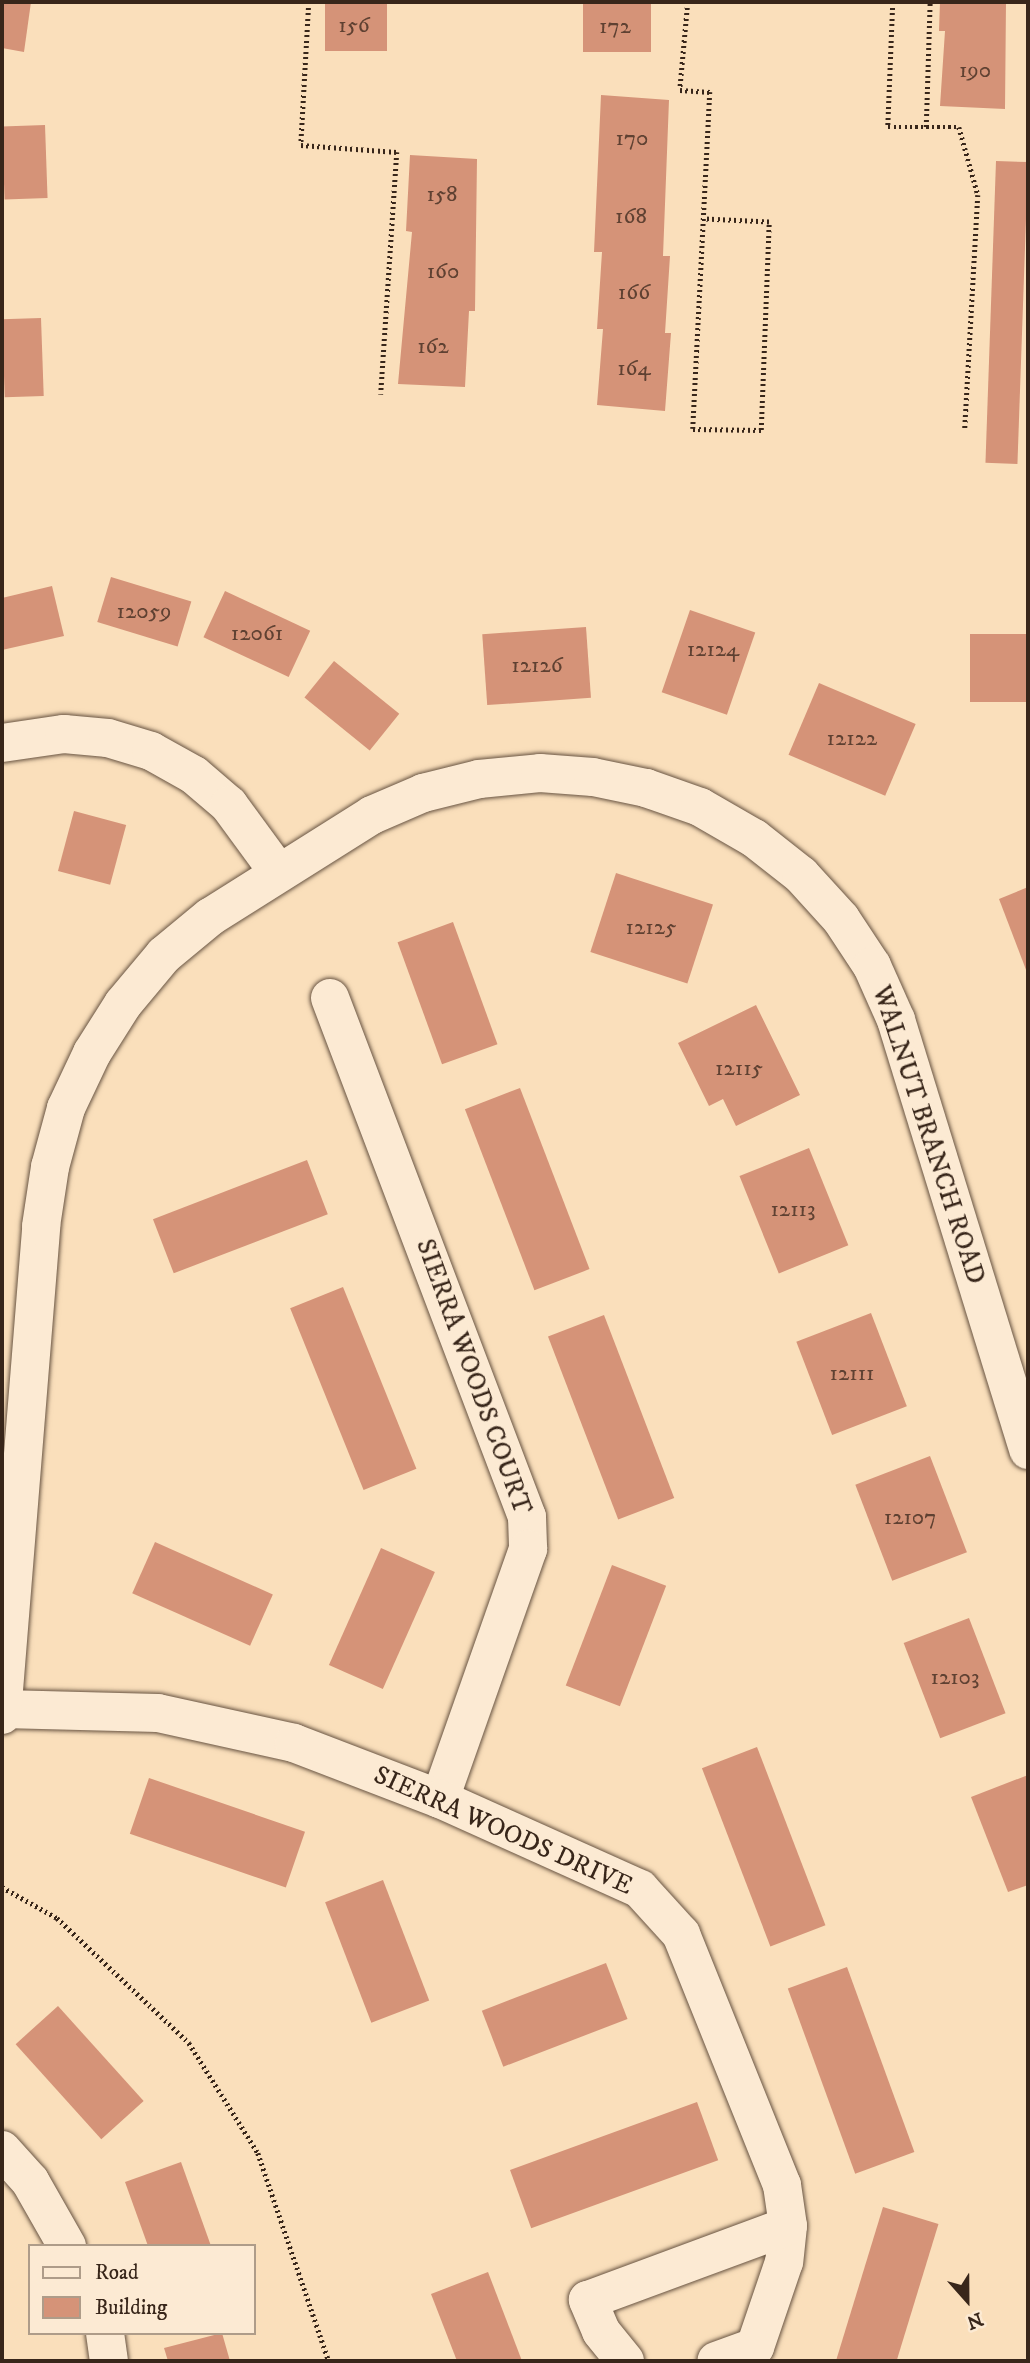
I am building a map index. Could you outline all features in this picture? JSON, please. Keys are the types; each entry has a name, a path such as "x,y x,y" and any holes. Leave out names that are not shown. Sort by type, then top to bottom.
{"street":[{"path":"2,743 64,734 108,738 151,751 194,775 229,805 278,872"},
{"name":"WALNUT BRANCH ROAD","path":"2,1712 13,1453 50,1167 66,1108 92,1053 123,1004 164,956 210,917 278,872 372,815 424,793 479,779 540,773 593,777 646,788 700,807 754,838 801,875 841,919 877,977 896,1020 1028,1450"},
{"name":"SIERRA WOODS COURT","path":"330,998 527,1517 528,1549 440,1799"},
{"name":"SIERRA WOODS DRIVE","path":"2,1712 158,1713 294,1743 440,1799 640,1889 681,1934 782,2185 788,2226 784,2262 755,2347 716,2361"},
{"path":"2,2150 30,2181 66,2244"},
{"path":"625,2361 601,2330 589,2300 788,2226"},
{"path":"105,2335 109,2361"}],"path":[{"path":"309,2 300,145 397,152 381,394"},
{"path":"688,2 680,90 710,92 693,429 761,430 769,222 705,219"},
{"path":"893,2 888,127 959,127 978,195 965,431"},
{"path":"926,127 930,2"},
{"path":"2,1887 57,1918 149,2000 197,2054 258,2153 329,2361"}],"building":[{"path":"2,2 31,2 24,52 2,48"},
{"path":"325,2 387,2 387,51 325,51"},
{"path":"583,2 651,2 651,52 583,52"},
{"path":"940,2 1006,2 1005,109 940,106 945,31 939,31"},
{"path":"601,95 669,100 663,256 670,256 665,333 671,333 665,411 597,405 603,329 597,329 602,252 594,252"},
{"path":"45,125 48,198 5,199 2,127"},
{"path":"410,155 477,159 475,311 469,311 465,387 398,384 412,232 406,231"},
{"path":"996,161 1028,162 1017,464 985,463"},
{"path":"41,318 44,396 5,397 2,319"},
{"path":"111,577 191,602 178,647 97,622"},
{"path":"52,586 64,636 2,650 2,598"},
{"path":"225,591 310,631 289,677 203,637"},
{"path":"690,610 755,632 727,715 662,692"},
{"path":"586,627 591,698 487,705 482,634"},
{"path":"970,634 1028,634 1028,702 970,702"},
{"path":"334,661 399,714 370,750 304,698"},
{"path":"819,683 916,724 885,796 789,755"},
{"path":"74,811 126,825 110,885 58,871"},
{"path":"616,873 713,905 687,983 590,952"},
{"path":"1028,887 1028,975 999,899"},
{"path":"453,922 497,1044 442,1064 398,942"},
{"path":"756,1005 800,1095 736,1126 723,1099 709,1106 678,1043"},
{"path":"520,1088 590,1269 534,1290 465,1109"},
{"path":"809,1148 848,1245 779,1273 739,1176"},
{"path":"307,1160 328,1214 174,1273 153,1219"},
{"path":"343,1287 416,1469 364,1490 290,1308"},
{"path":"871,1313 907,1406 832,1435 796,1342"},
{"path":"604,1315 674,1498 618,1519 548,1337"},
{"path":"930,1456 967,1552 892,1581 855,1485"},
{"path":"155,1542 273,1594 250,1646 132,1593"},
{"path":"381,1548 435,1572 383,1689 329,1665"},
{"path":"612,1565 666,1586 620,1706 566,1685"},
{"path":"969,1618 1006,1713 940,1738 904,1643"},
{"path":"757,1747 825,1925 770,1946 702,1768"},
{"path":"1028,1775 1028,1885 1008,1892 971,1797"},
{"path":"149,1778 305,1832 286,1888 130,1834"},
{"path":"383,1880 429,2000 371,2023 325,1902"},
{"path":"606,1963 628,2019 503,2067 482,2011"},
{"path":"847,1967 914,2152 855,2174 788,1989"},
{"path":"58,2006 144,2101 101,2139 16,2044"},
{"path":"697,2102 718,2160 531,2228 510,2170"},
{"path":"181,2162 210,2244 147,2244 125,2182"},
{"path":"883,2207 938,2224 897,2361 836,2361"},
{"path":"488,2272 522,2361 457,2361 431,2294"},
{"path":"223,2335 230,2361 168,2361 164,2348"}]}
